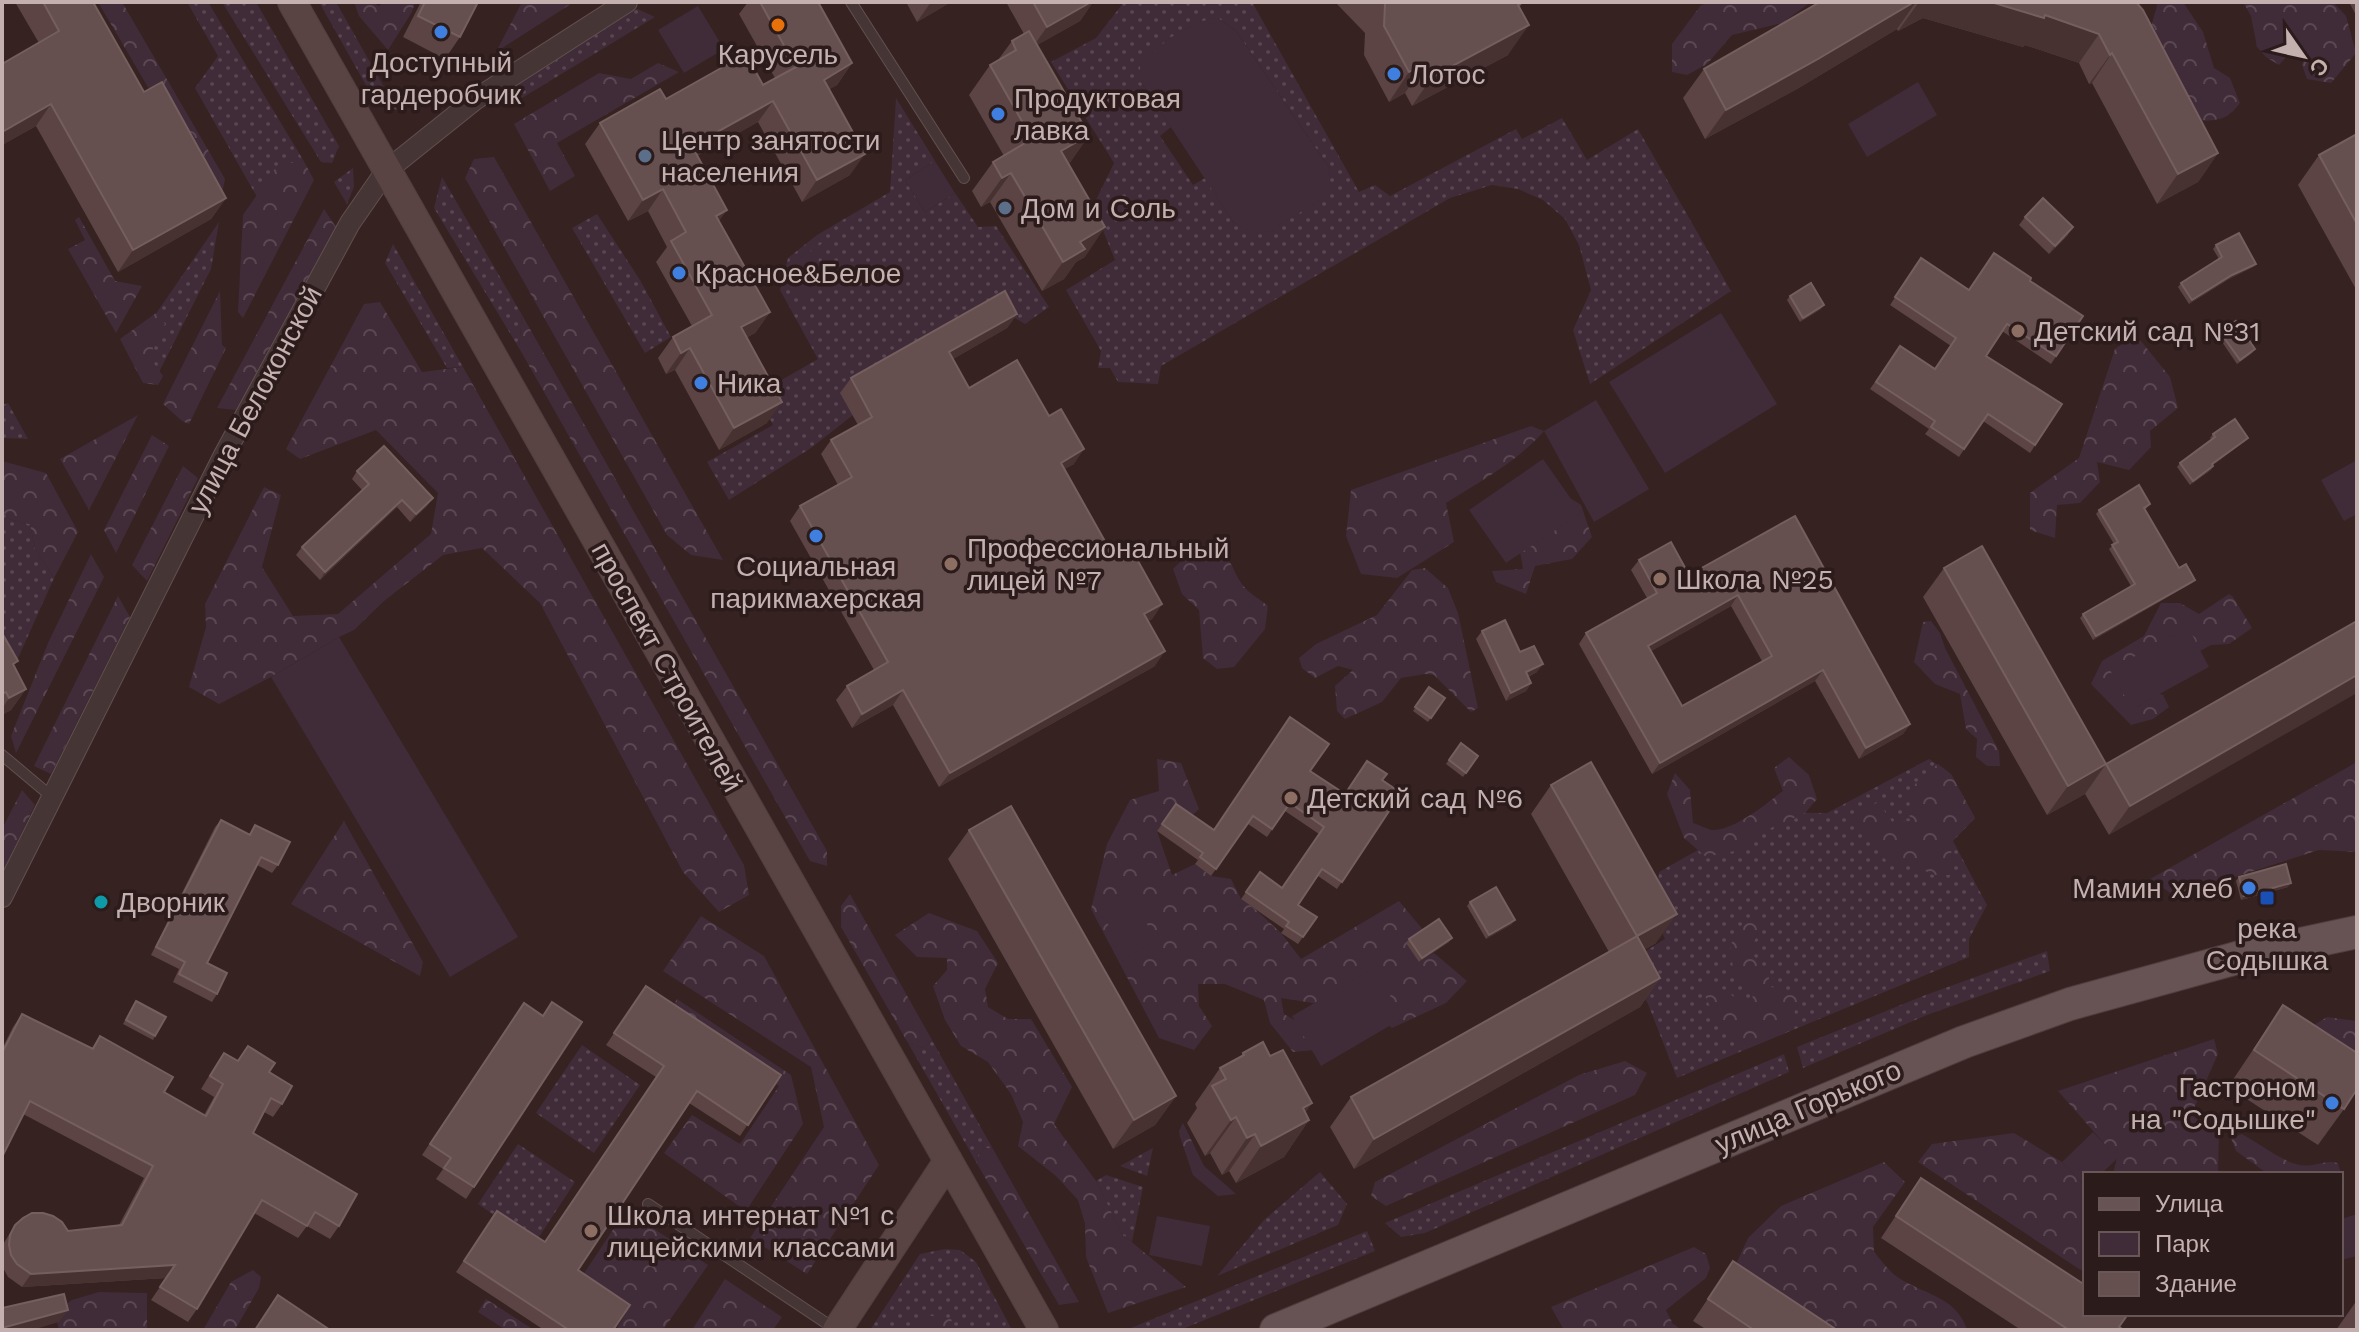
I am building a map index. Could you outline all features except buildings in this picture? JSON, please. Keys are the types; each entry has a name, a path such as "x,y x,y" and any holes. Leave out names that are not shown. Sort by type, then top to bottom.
{"main road":[{"name":"проспект Строителей","path":"292,2 1044,1330"},
{"name":"улица Горького","path":"1276,1330 1964,1042 2070,1004 2244,956 2357,932"},
{"path":"837,1330 948,1161"}],"street":[{"name":"улица Белоконской","path":"2,897 224,455 350,223 386,171 476,99 627,2"}],"lane":[{"path":"851,2 964,178"},
{"path":"2,755 52,797"},
{"path":"648,1204 837,1330"}],"green space":[{"path":"98,2 122,2 225,179 222,194 210,193"},
{"path":"187,2 208,2 305,163 279,164 257,197 195,88 218,56"},
{"path":"222,2 256,2 339,146 332,163 321,162"},
{"path":"319,2 336,2 397,110 376,103"},
{"path":"354,2 372,2 379,6 384,2 415,2 388,50 359,16"},
{"path":"522,2 574,2 496,52"},
{"path":"1124,2 1252,2 1359,192 1375,185 1390,196 1516,129 1522,139 1562,118 1587,160 1638,129 1731,291 1590,384 1573,330 1591,290 1579,245 1565,219 1543,200 1518,189 1492,185 1450,198 1161,366 1158,384 1118,382 1110,368 1098,368 1101,351 1066,290 1115,260 1093,206 1114,163 1051,62 1096,38","holes":["1218,18 1236,31 1330,169 1234,223 1205,178 1193,185 1160,136 1171,127 1141,82"]},
{"path":"1712,2 1811,2 1782,23 1732,35 1707,64 1687,75 1672,72 1672,44 1701,5"},
{"path":"2156,2 2183,2 2203,32 2214,68 2230,78 2240,103 2227,116 2199,121 2149,33"},
{"path":"2243,2 2333,2 2346,16 2356,53 2331,83 2307,79 2302,65 2305,53 2298,44 2279,65 2257,47 2251,16"},
{"path":"698,6 724,49 684,73 658,30"},
{"path":"635,8 655,17 507,107 514,88"},
{"path":"1218,18 1236,31 1330,169 1329,186 1322,199 1270,231 1254,233 1234,223 1141,82 1140,66 1165,42 1196,24"},
{"path":"658,63 679,72 557,143 575,176 550,191 514,124 599,73 631,79"},
{"path":"1918,82 1937,115 1867,157 1848,124"},
{"path":"896,98 935,161 905,180 925,212 955,193 978,227 996,226 1049,307 1025,324 994,306 841,392 853,415 811,448 729,500 707,462 773,425 757,394 818,359 780,290 788,258 817,235 890,192"},
{"path":"494,157 723,560 691,555 667,535 465,178 474,159"},
{"path":"935,161 955,193 925,212 905,180"},
{"path":"279,163 305,163 314,180 243,318 238,312 243,215"},
{"path":"353,168 354,187 347,204 334,182"},
{"path":"442,177 522,315 519,348 434,208"},
{"path":"324,209 336,227 236,410 217,408"},
{"path":"597,214 640,280 671,337 645,353 572,228"},
{"path":"79,217 115,281 142,286 116,333 68,249 85,240 75,220"},
{"path":"219,222 211,269 153,384 131,350"},
{"path":"823,243 807,302 807,303 789,266"},
{"path":"393,244 463,367 447,368 385,263"},
{"path":"220,291 222,345 226,348 189,424 163,404"},
{"path":"380,302 422,372 463,367 744,865 749,895 719,912 683,872 540,603 482,548 443,555 384,601 354,630 219,704 189,687 206,627 205,604 264,487 281,495 262,567 293,616 338,614 431,534 438,493 376,430 300,459 286,449 364,304"},
{"path":"156,313 165,324 157,335 150,358 163,376 158,385 143,383 120,339"},
{"path":"1721,313 1777,404 1665,473 1609,382"},
{"path":"522,315 827,851 827,866 810,861 519,348"},
{"path":"2130,338 2141,341 2170,377 2178,408 2150,431 2151,447 2129,470 2097,462 2100,482 2080,503 2057,505 2055,538 2030,530 2030,493 2079,458 2115,349"},
{"path":"1596,400 1649,489 1594,522 1544,431"},
{"path":"8,403 28,439 2,438 2,405"},
{"path":"138,415 89,510 60,459"},
{"path":"1531,426 1544,431 1510,462 1446,503 1454,542 1397,578 1361,574 1346,536 1351,490"},
{"path":"152,435 169,446 116,553 104,530"},
{"path":"1543,459 1581,513 1506,563 1469,510"},
{"path":"2357,460 2357,514 2344,521 2321,480"},
{"path":"2,461 46,473 78,532 54,578 35,549 30,524 9,519 2,511"},
{"path":"183,466 198,478 147,581 132,565"},
{"path":"1564,494 1581,505 1592,537 1572,559 1535,566 1526,594 1496,582 1492,571 1523,569 1518,540"},
{"path":"2,511 9,519 30,524 35,549 54,578 15,665 2,643"},
{"path":"1204,548 1227,559 1246,589 1268,606 1265,629 1234,667 1217,669 1203,658 1199,610 1182,594 1173,569 1188,554"},
{"path":"91,554 104,577 16,753 11,736 48,643"},
{"path":"1425,568 1448,588 1458,613 1478,708 1471,712 1434,675 1425,674 1401,678 1382,702 1345,719 1337,711 1335,686 1353,670 1338,666 1315,678 1302,668 1299,658 1316,644 1377,615 1412,570"},
{"path":"2229,594 2252,628 2229,644 2211,645 2180,662 2146,689 2163,695 2169,707 2153,719 2131,725 2091,684 2102,661 2144,636 2161,603 2180,603 2199,614"},
{"path":"118,596 130,617 51,774 34,766"},
{"path":"1931,621 1940,633 1999,751 2000,766 1987,766 1976,757 1977,739 1966,729 1960,694 1935,684 1914,662 1923,622"},
{"path":"2188,627 2209,667 2132,709 2110,670"},
{"path":"339,637 518,937 450,977 271,677"},
{"path":"1789,757 1809,775 1817,799 1805,813 1764,831 1739,850 1706,857 1684,838 1667,794 1675,773 1690,790 1693,823 1712,830 1721,829 1749,816 1783,791 1774,768"},
{"path":"1157,759 1181,763 1199,809 1186,821 1157,831 1172,875 1195,864 1211,876 1231,879 1241,899 1281,933 1301,959 1399,901 1424,931 1419,962 1434,953 1467,981 1446,1003 1392,1028 1358,1002 1319,1004 1281,998 1284,1014 1315,1032 1315,1050 1293,1052 1270,1023 1264,1000 1225,984 1198,984 1199,1006 1212,1026 1194,1050 1159,1038 1091,909 1107,844 1130,800 1159,791"},
{"path":"1929,759 1951,774 1975,818 1953,841 1987,905 1969,939 1969,957 1677,1078 1648,1004 1625,964 1665,939 1654,916 1659,872 1765,812 1827,813"},
{"path":"2357,762 2357,852 2319,850 2175,896 2150,879"},
{"path":"1938,764 1951,774 1975,818 1952,841 1950,875 1933,875 1912,864 1888,863 1854,816 1878,802 1893,823 1910,821 1913,787"},
{"path":"22,790 35,805 2,873 2,829"},
{"path":"344,821 423,962 420,976 291,904"},
{"path":"1127,890 1156,940 1127,957 1098,907"},
{"path":"850,894 932,1040 923,1048 908,1043 841,927 841,906"},
{"path":"1754,911 1764,923 1749,951 1767,970 1771,987 1799,994 1790,1031 1746,1049 1720,1028 1700,985 1714,983 1750,1008 1753,995 1733,968 1730,945"},
{"path":"929,913 977,931 998,963 985,989 988,1007 1008,1019 1031,1019 1072,1087 1054,1124 1096,1181 1122,1234 1186,1287 1108,1313 1086,1257 1085,1224 1078,1200 1056,1176 1018,1146 1023,1122 1011,1094 988,1062 961,1046 945,1020 933,986 947,970 947,958 917,957 895,935"},
{"path":"701,916 764,956 879,1165 807,1274 750,1238 824,1127 811,1067 663,971"},
{"path":"2047,951 2050,971 1927,1015 1803,1068 1797,1047 1923,996"},
{"path":"1374,968 1403,1018 1321,1066 1292,1016"},
{"path":"677,999 791,1075 803,1124 746,1211 664,1153 692,1115 740,1144 779,1086 669,1012"},
{"path":"2327,1017 2357,1021 2357,1060 2314,1031 2314,1025"},
{"path":"2214,1039 2218,1054 2191,1115 2219,1134 2218,1172 2114,1172 2117,1158 2058,1091"},
{"path":"932,1040 993,1149 983,1148 976,1162 908,1043 923,1048"},
{"path":"582,1045 640,1085 594,1153 536,1113"},
{"path":"1784,1054 1789,1072 1425,1233 1401,1237 1385,1223"},
{"path":"1625,1061 1647,1073 1635,1095 1386,1206 1371,1196 1375,1182 1579,1075"},
{"path":"1183,1123 1204,1166 1236,1194 1218,1196 1193,1175 1180,1137"},
{"path":"2093,1132 2118,1158 2103,1172 2083,1172 2083,1184 2062,1162"},
{"path":"2014,1133 2062,1162 2083,1184 2083,1270 1918,1162 1932,1144"},
{"path":"2242,1134 2278,1156 2305,1166 2338,1163 2340,1172 2265,1172 2236,1151 2231,1138"},
{"path":"518,1144 575,1182 535,1243 478,1204"},
{"path":"983,1148 993,1149 1079,1302 1059,1305 976,1162"},
{"path":"1153,1148 1147,1176 1120,1166"},
{"path":"1884,1162 1905,1182 1873,1227 1874,1252 1896,1276 1947,1303 1962,1319 1967,1330 1826,1330 1753,1281 1737,1262 1748,1238 1781,1206"},
{"path":"1320,1172 1347,1204 1338,1225 1217,1276 1264,1220"},
{"path":"1106,1175 1143,1187 1132,1242 1122,1234 1096,1181"},
{"path":"626,1210 708,1265 663,1330 616,1330 626,1313 579,1281"},
{"path":"2357,1214 2357,1256 2343,1260 2343,1218"},
{"path":"1157,1216 1210,1226 1202,1266 1149,1255"},
{"path":"1367,1231 1375,1251 1180,1330 1126,1330"},
{"path":"1694,1247 1706,1254 1710,1268 1706,1278 1666,1310 1673,1324 1682,1330 1564,1330 1551,1307"},
{"path":"945,1249 960,1250 976,1262 1012,1330 870,1330 920,1254"},
{"path":"253,1270 261,1277 259,1288 235,1330 203,1330 231,1282"},
{"path":"725,1279 782,1317 773,1330 692,1330"},
{"path":"99,1292 147,1293 147,1330 59,1330 55,1313 72,1300"},
{"path":"486,1299 534,1330 506,1330 478,1312"},
{"path":"926,1315 951,1319 956,1330 914,1330"}],"place":[{"name":"Карусель","path":"778,25"},
{"name":"Доступный гардеробчик","path":"441,32"},
{"name":"Лотос","path":"1394,74"},
{"name":"Продуктовая лавка","path":"998,114"},
{"name":"Центр занятости населения","path":"645,156"},
{"name":"Дом и Соль","path":"1005,208"},
{"name":"Красное&Белое","path":"679,273"},
{"name":"Детский сад №31","path":"2018,331"},
{"name":"Ника","path":"701,383"},
{"name":"Социальная парикмахерская","path":"816,536"},
{"name":"Профессиональный лицей №7","path":"951,564"},
{"name":"Школа №25","path":"1660,579"},
{"name":"Детский сад №6","path":"1291,798"},
{"name":"Мамин хлеб","path":"2249,888"},
{"name":"река Содышка","path":"2267,898"},
{"name":"Дворник","path":"101,902"},
{"name":"Гастроном на \"Содышке\"","path":"2332,1103"},
{"name":"Школа интернат №1 с лицейскими классами","path":"591,1231"}]}
